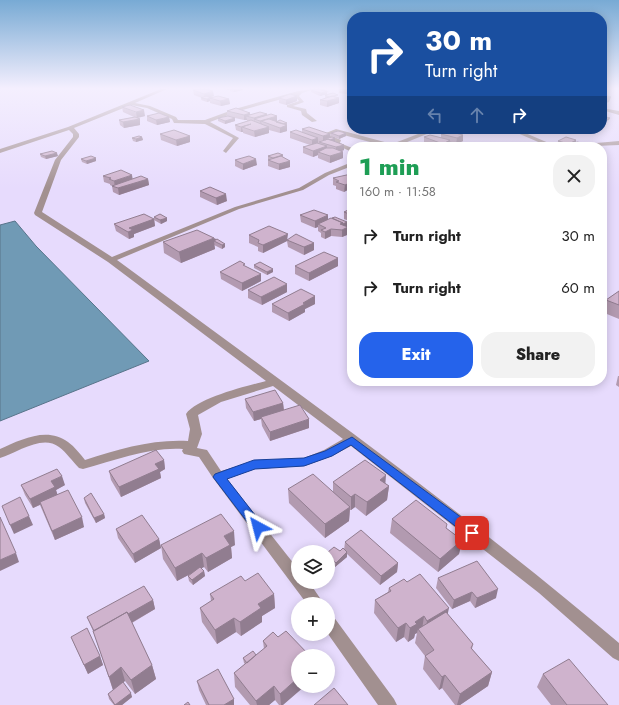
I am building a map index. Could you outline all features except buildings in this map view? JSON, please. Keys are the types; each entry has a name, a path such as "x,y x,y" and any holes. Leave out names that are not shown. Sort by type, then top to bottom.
{"street":[{"path":"0,152 85,122"},
{"path":"176,122 206,122 236,138 226,151"},
{"path":"70,128 76,134 76,137 58,160 51,176 45,198 38,213 111,260 352,440 544,588 619,653"},
{"path":"347,134 336,131 324,135 339,141 336,144 347,148"},
{"path":"347,134 377,142"},
{"path":"402,142 423,134"},
{"path":"523,134 543,142"},
{"path":"607,144 619,143"},
{"path":"111,260 237,208 300,189 327,174 347,166"},
{"path":"274,382 195,410 192,414 196,425 197,437 188,451 203,453 219,477 291,571"},
{"path":"0,454 36,440 48,439 60,442 83,464 146,448 176,443 193,445"},
{"path":"219,477 254,464 304,462 328,454 352,440"},
{"path":"335,631 388,705"}],"water":[{"path":"15,221 36,246 149,361 0,421 0,225"}],"route":[{"path":"258,527 219,477 254,464 304,462 328,454 352,440 472,533"}]}
